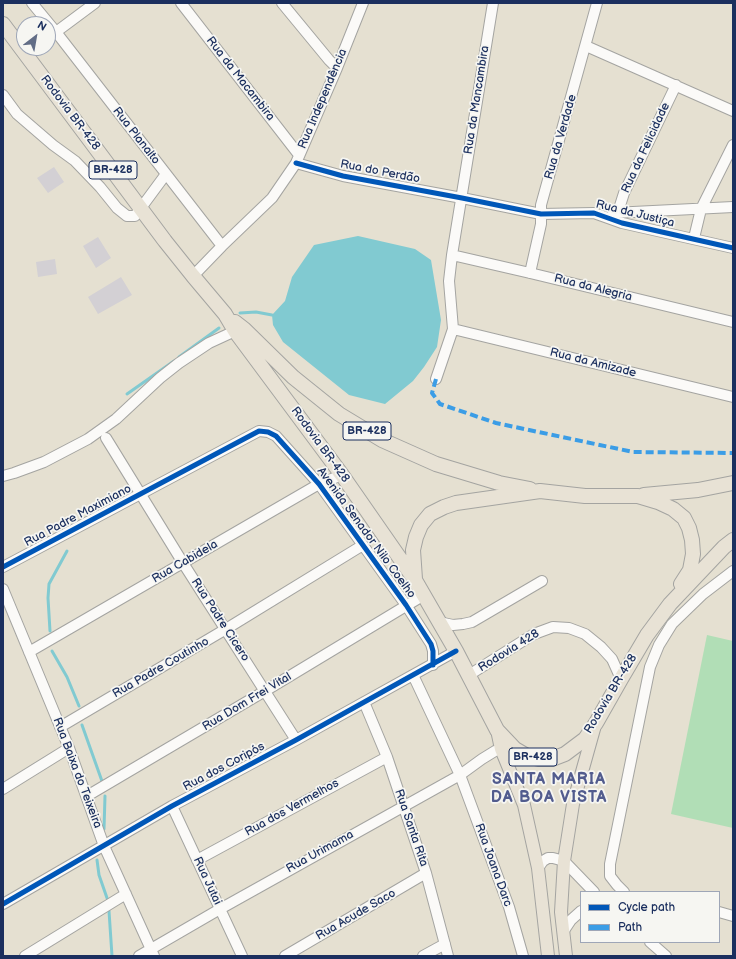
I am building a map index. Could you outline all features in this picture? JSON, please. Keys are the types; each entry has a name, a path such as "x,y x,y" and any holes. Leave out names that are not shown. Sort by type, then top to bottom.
{"highway":[{"name":"Rodovia BR-428","path":"3,24 16,38"},
{"name":"Rodovia BR-428","path":"30,56 141,208 193,276 225,314 244,329 293,377 339,414 382,440 436,464 499,483 540,491"},
{"name":"Rodovia BR-428","path":"225,314 234,331 342,475 415,580 470,676 497,730 515,749 527,756 539,759 552,759 565,754 585,739 648,635 670,604 724,547 733,540"},
{"name":"BR-428","path":"540,491 585,496 638,496 698,490 733,483"},
{"path":"415,580 413,550 416,537 430,514 444,506 456,503 540,491"},
{"path":"638,496 658,502 673,509 684,518 689,528 693,554 690,570 670,604"}],"main road":[{"path":"566,956 561,912 564,861 573,804 596,723"},
{"path":"497,730 501,749 524,805 538,868 548,956"}],"street":[{"name":"Rua Planalto","path":"32,3 40,16"},
{"path":"56,31 95,3"},
{"name":"Rua da Macambira","path":"181,3 298,159"},
{"path":"282,3 337,68"},
{"name":"Rua Independência","path":"193,276 272,198 298,159 363,3"},
{"name":"Rua da Mancambira","path":"454,330 449,281 452,255 493,3"},
{"name":"Rua da Verdade","path":"530,273 541,224 542,205 597,3"},
{"name":"Rua Planalto","path":"56,39 166,174 222,246"},
{"path":"586,46 733,111"},
{"name":"Rua da Felicidade","path":"618,212 624,193 676,85"},
{"path":"3,95 17,114 32,128 75,160 123,213 132,217 135,216 166,174"},
{"path":"694,238 701,209 733,145"},
{"name":"Rua do Perdão","path":"298,159 343,176 462,198"},
{"name":"Rua da Justiça","path":"462,198 541,214 594,213 622,223 733,248"},
{"path":"594,213 733,207"},
{"name":"Rua da Alegria","path":"452,255 733,322"},
{"path":"436,379 454,330"},
{"name":"Rua da Amizade","path":"454,330 733,397"},
{"path":"3,476 44,462 88,439 116,419 160,378 179,363 209,343 234,331"},
{"name":"Avenida Senador Nilo Coelho","path":"259,431 268,432 276,436 319,484 406,605 431,644 433,651 433,665"},
{"name":"Rua Padre Maximiano","path":"3,567 259,431"},
{"name":"Rua Padre Cicero","path":"106,438 183,564 296,740"},
{"name":"Rua Cabidela","path":"29,652 319,484 342,475"},
{"name":"Rua Padre Coutinho","path":"60,727 226,629 363,544"},
{"path":"623,891 610,876 610,864 650,666 659,646 672,624 703,594 733,571"},
{"path":"439,622 453,625 472,622 542,580"},
{"name":"Rua Baixa do Teixeira","path":"3,589 69,748 104,846 152,952"},
{"name":"Rua Dom Frei Vital","path":"87,796 424,595"},
{"name":"Rodovia 428","path":"470,676 534,634 553,627 569,628 585,634 596,642 612,659 621,679"},
{"name":"Rua dos Coripós","path":"3,904 172,806 296,740 456,651"},
{"path":"413,675 460,775"},
{"name":"Rua Santa Rita","path":"364,702 387,756 426,873 448,956"},
{"path":"3,790 69,748"},
{"name":"Rua Urimama","path":"139,956 152,952 220,909 460,775 482,758 501,749"},
{"name":"Rua dos Vermelhos","path":"197,860 387,756"},
{"name":"Rua Joana Darc","path":"460,775 509,908 523,956"},
{"name":"Rua Jutai","path":"172,806 242,956"},
{"path":"538,868 543,861 548,858 564,861 593,891"},
{"name":"Rua Acude Saco","path":"285,956 426,873"},
{"path":"25,956 126,894"},
{"path":"563,932 571,920 580,912"},
{"path":"720,912 733,916"},
{"path":"651,943 666,956"},
{"path":"423,956 445,944"}],"green space":[{"path":"707,635 733,641 733,828 671,814"}],"water":[{"path":"358,236 415,249 431,260 441,320 437,347 424,367 413,381 385,404 349,395 283,342 273,325 272,315 285,301 292,277 314,245"}],"building":[{"path":"54,167 64,182 48,193 37,178"},
{"path":"98,237 111,258 96,268 83,246"},
{"path":"55,259 57,274 38,277 36,262"},
{"path":"121,277 132,295 98,314 88,297"}],"waterway":[{"path":"240,313 256,312 272,315"},
{"path":"179,357 219,328"},
{"path":"127,394 174,361"},
{"path":"50,631 48,598 49,584 67,551"},
{"path":"52,651 67,677 79,706"},
{"path":"82,725 103,784"},
{"path":"104,829 105,796"},
{"path":"97,860 99,875 107,898"},
{"path":"109,911 112,956"}],"marked path":[{"path":"436,379 432,393 440,404 496,423 633,452 733,453"}],"cycle path":[{"path":"296,163 343,176 541,214 594,213 622,223 733,248"},
{"path":"3,567 259,431 268,432 276,436 319,484 406,605 431,644 433,651 433,665"},
{"path":"3,904 172,806 296,740 456,651"}],"district":[{"name":"SANTA MARIA DA BOA VISTA","path":"549,789"}]}
